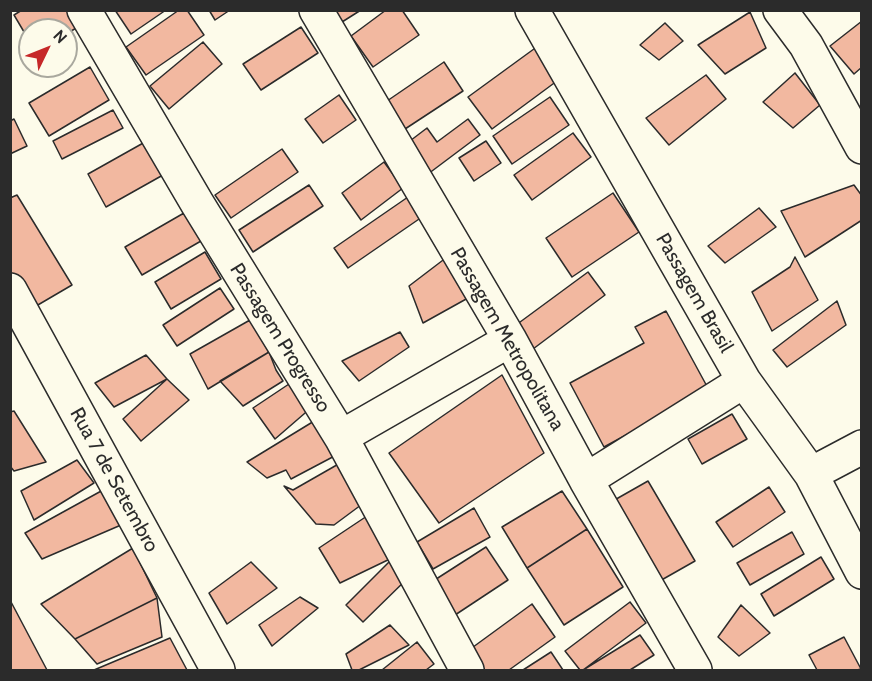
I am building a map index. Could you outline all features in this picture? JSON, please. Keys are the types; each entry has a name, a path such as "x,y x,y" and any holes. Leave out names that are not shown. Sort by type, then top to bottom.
{"street":[{"name":"Passagem Progresso","path":"84,10 197,203 341,437 467,670"},
{"name":"Passagem Metropolitana","path":"316,10 510,340 586,480 695,670"},
{"name":"Passagem Brasil","path":"532,10 744,381 812,474 861,572"},
{"path":"780,10 806,45 861,147"},
{"name":"Rua 7 de Setembro","path":"10,290 218,670"},
{"path":"341,437 510,340"},
{"path":"586,480 744,381"},
{"path":"812,474 861,447"}],"building":[{"path":"22,10 69,10 73,18 18,18 18,22 14,15"},
{"path":"115,10 166,10 131,34"},
{"path":"179,10 187,10 204,35 146,75 126,47"},
{"path":"209,10 230,10 215,20"},
{"path":"335,10 361,10 342,22"},
{"path":"386,10 402,10 419,35 373,67 351,36"},
{"path":"750,12 766,48 725,74 698,45"},
{"path":"862,21 862,67 854,74 830,46"},
{"path":"665,23 683,41 659,60 640,45"},
{"path":"301,27 318,53 261,90 243,64"},
{"path":"203,42 222,64 169,109 150,86"},
{"path":"538,46 561,78 492,129 468,97"},
{"path":"444,62 463,91 405,129 387,101"},
{"path":"90,67 109,100 49,136 29,103 71,78 78,78 78,74"},
{"path":"795,73 820,105 793,128 763,102"},
{"path":"706,75 726,99 669,145 646,118"},
{"path":"339,95 356,120 323,143 305,119"},
{"path":"550,97 569,125 512,164 493,136"},
{"path":"113,110 123,128 62,159 53,141"},
{"path":"14,119 27,146 10,154 10,121"},
{"path":"468,119 480,135 424,177 402,147 427,128 437,142"},
{"path":"573,133 591,157 532,200 514,175"},
{"path":"486,141 501,163 474,181 459,158"},
{"path":"145,142 163,175 106,207 88,174"},
{"path":"282,149 298,172 231,218 215,195"},
{"path":"384,162 403,188 361,220 342,193"},
{"path":"309,185 323,206 253,252 239,230"},
{"path":"854,185 862,196 862,220 805,257 781,211"},
{"path":"613,193 639,232 572,277 546,238"},
{"path":"17,195 72,285 31,309 10,275 10,198"},
{"path":"408,197 422,217 348,268 334,248"},
{"path":"759,208 776,227 725,263 708,246"},
{"path":"184,213 201,241 142,275 125,247"},
{"path":"205,252 221,279 171,309 155,282"},
{"path":"451,254 477,293 423,323 409,286"},
{"path":"795,257 818,300 772,331 752,292 790,267"},
{"path":"588,272 605,295 533,349 516,325"},
{"path":"220,288 234,309 177,346 163,325"},
{"path":"837,301 846,325 787,367 773,350"},
{"path":"666,311 709,390 604,447 570,383 644,343 635,327"},
{"path":"250,320 269,352 208,389 190,354"},
{"path":"400,332 409,347 359,381 342,361"},
{"path":"269,352 283,381 243,406 220,381"},
{"path":"146,355 167,379 114,407 95,383"},
{"path":"502,375 544,453 439,523 389,453"},
{"path":"301,376 312,407 275,439 253,408"},
{"path":"167,379 189,400 141,441 123,419"},
{"path":"14,411 46,462 14,471 10,466 10,412"},
{"path":"732,414 747,439 702,464 688,439"},
{"path":"324,415 344,451 291,479 286,470 267,478 247,462"},
{"path":"77,460 94,483 34,520 21,491"},
{"path":"342,462 365,502 334,525 316,524 284,486 293,490"},
{"path":"648,481 695,561 658,582 611,502"},
{"path":"769,487 785,512 733,547 716,522"},
{"path":"103,490 128,522 42,559 25,533"},
{"path":"562,491 587,529 527,568 502,527"},
{"path":"474,508 490,537 433,569 417,542"},
{"path":"373,512 394,557 340,583 319,548"},
{"path":"587,529 623,587 564,625 527,568"},
{"path":"792,532 804,554 750,585 737,563"},
{"path":"486,547 508,580 452,617 430,583"},
{"path":"133,548 157,598 75,639 41,604"},
{"path":"394,557 411,575 363,622 346,605"},
{"path":"821,557 834,579 774,616 761,594"},
{"path":"251,562 277,588 227,624 209,593"},
{"path":"300,597 318,608 272,646 259,625"},
{"path":"157,598 162,637 97,664 75,639"},
{"path":"10,600 47,670 10,670"},
{"path":"630,602 646,623 580,670 565,651"},
{"path":"532,604 555,637 509,670 485,670 469,650"},
{"path":"741,605 770,633 739,656 718,637"},
{"path":"390,625 409,645 359,670 352,670 346,654"},
{"path":"640,635 654,655 630,670 583,670"},
{"path":"844,637 861,669 817,670 809,655"},
{"path":"170,638 187,670 94,670"},
{"path":"417,642 434,664 426,670 382,670"},
{"path":"551,652 563,670 523,670"}]}
